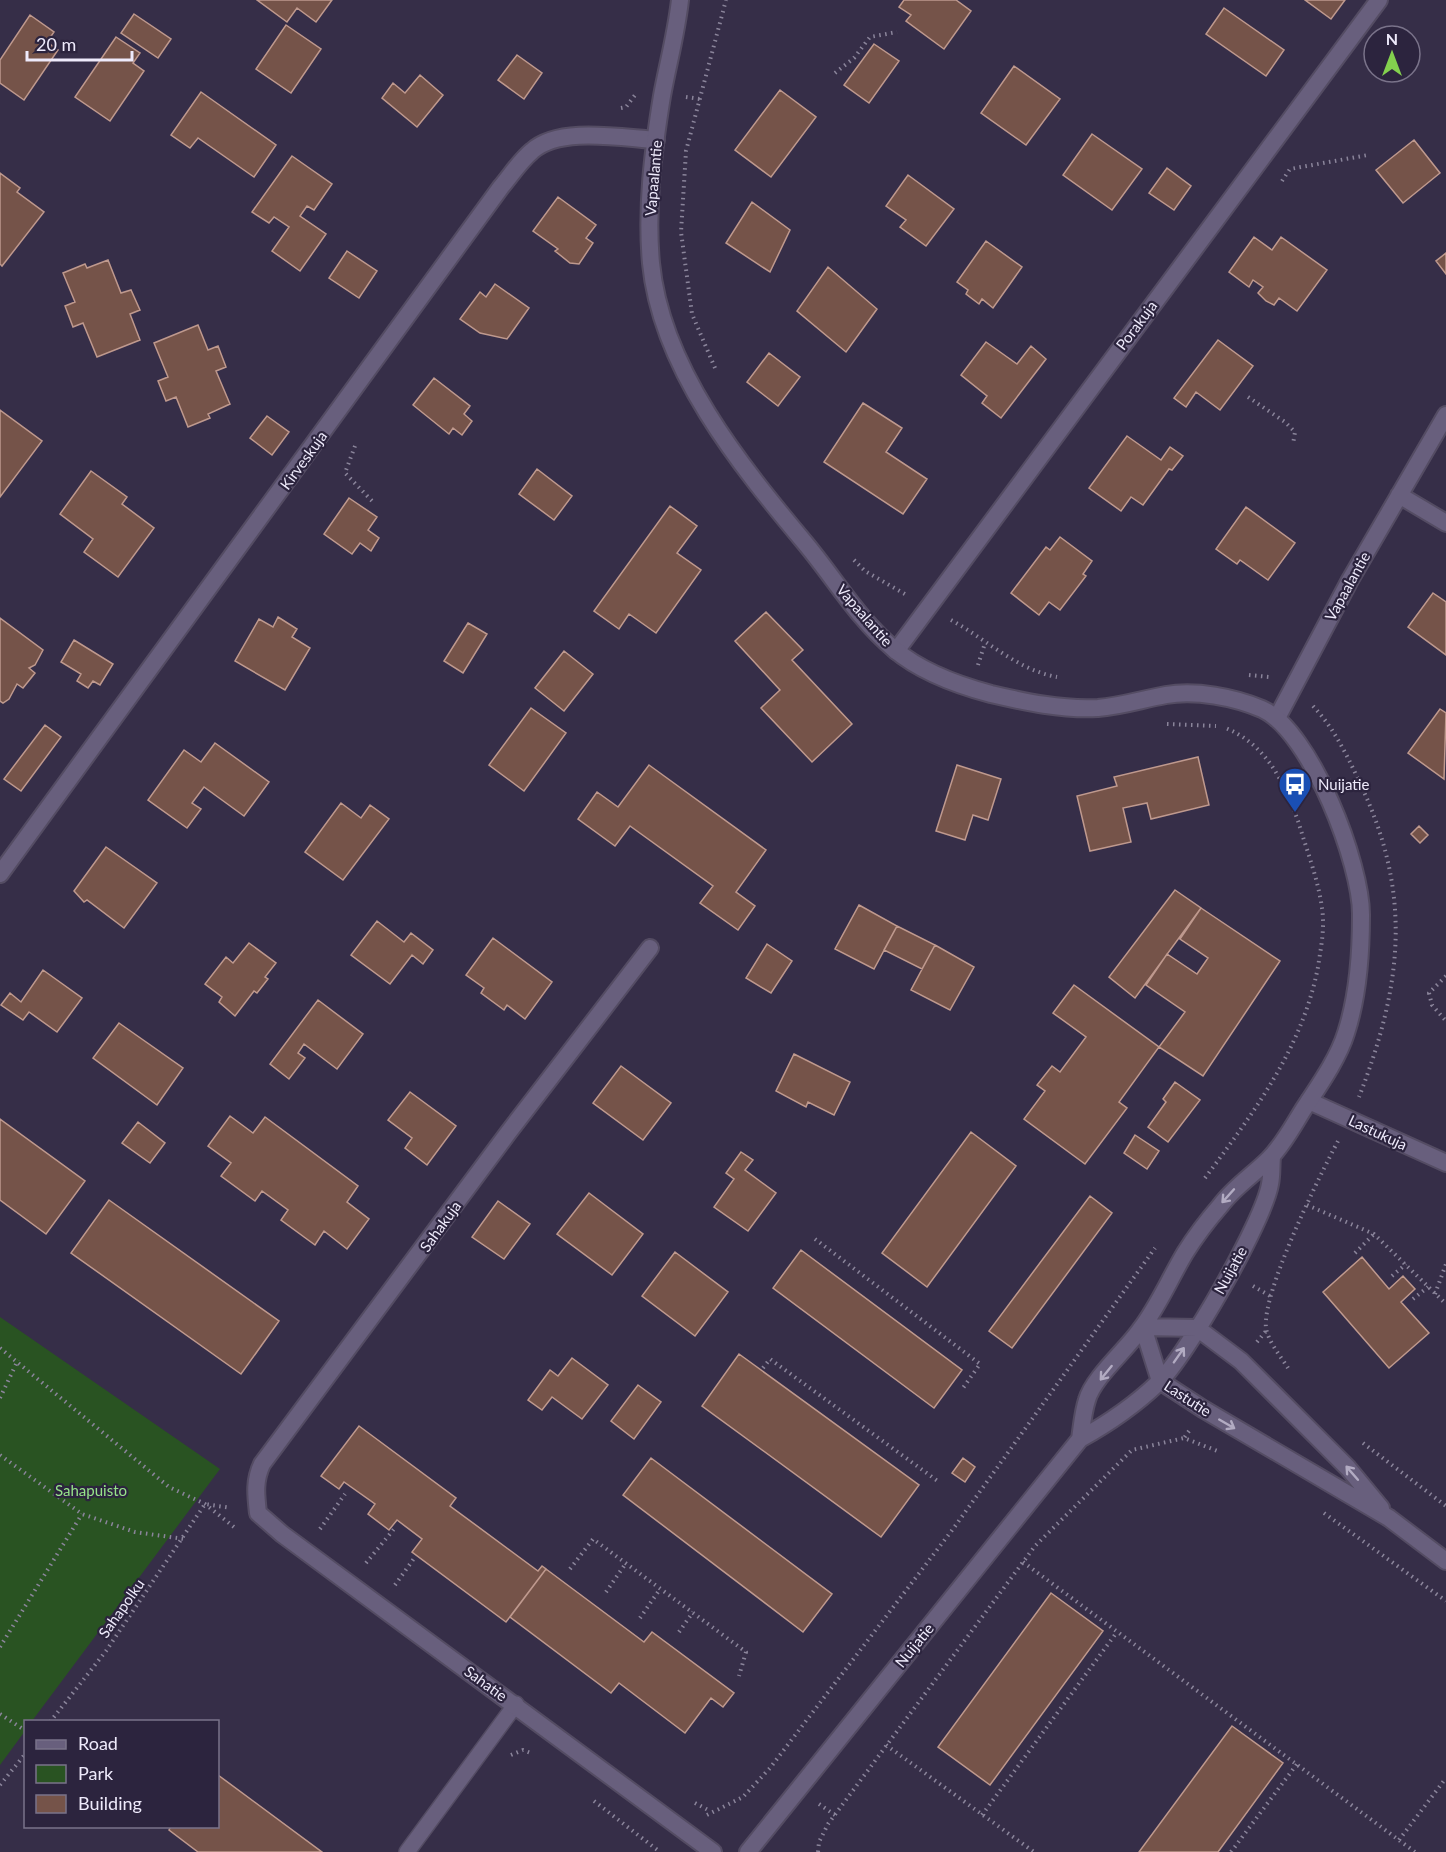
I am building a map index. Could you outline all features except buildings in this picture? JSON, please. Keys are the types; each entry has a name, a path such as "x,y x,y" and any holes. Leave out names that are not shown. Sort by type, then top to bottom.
{"street":[{"name":"Vapaalantie","path":"680,0 676,39 662,93 649,219 652,268 662,315 682,366 700,401 774,508 806,544 865,620 896,651 928,671 970,688 1007,698 1092,708 1133,704 1167,695 1204,695 1240,701 1277,718 1293,684 1446,415"},
{"name":"Porakuja","path":"896,651 1379,0"},
{"name":"Kirveskuja","path":"0,874 478,219 532,151 547,142 576,135 656,140"},
{"path":"1399,495 1446,523"},
{"name":"Nuijatie","path":"1080,1438 1088,1395 1143,1327 1188,1248 1221,1204 1240,1182 1272,1157 1309,1101 1345,1037 1357,981 1362,913 1358,882 1348,845 1331,804 1311,766 1277,718"},
{"name":"Sahakuja","path":"258,1513 255,1490 257,1475 262,1464 508,1133 650,948"},
{"name":"Lastukuja","path":"1309,1101 1446,1163"},
{"name":"Nuijatie","path":"748,1852 1080,1438 1117,1418 1160,1381 1197,1328 1257,1220 1270,1186 1272,1157"},
{"path":"1143,1327 1197,1328"},
{"name":"Lastutie","path":"1143,1327 1160,1381 1203,1409 1389,1518 1446,1561"},
{"name":"Lastutie","path":"1197,1328 1241,1361 1348,1468 1389,1518"},
{"name":"Sahatie","path":"258,1513 282,1534 516,1704 714,1852"}],"lane":[{"path":"407,1852 516,1704"}],"path":[{"path":"720,379 692,314 681,232 686,151 726,0"},
{"path":"835,73 854,58 870,37 897,32"},
{"path":"618,109 626,107 639,89 700,99"},
{"path":"1282,181 1290,170 1368,155"},
{"path":"1248,397 1285,422 1295,432 1293,444"},
{"path":"355,447 345,473 374,503"},
{"path":"851,557 865,571 1023,665 1041,674 1059,678"},
{"path":"1241,674 1277,678 1293,684"},
{"path":"1156,726 1198,723 1222,726 1240,733 1252,742 1273,765 1295,813 1322,907 1323,937 1314,988 1298,1036 1278,1077 1202,1184"},
{"path":"1446,976 1429,993 1432,1005 1446,1021"},
{"path":"1307,1205 1374,1234 1446,1304"},
{"path":"1355,1254 1374,1234"},
{"path":"815,1239 980,1364 963,1388"},
{"path":"690,1835 710,1811 743,1797 770,1768 953,1529 1158,1244"},
{"path":"1392,1276 1406,1264"},
{"path":"1435,1294 1446,1264"},
{"path":"1413,1299 1428,1287"},
{"path":"1266,1331 1292,1375"},
{"path":"763,1368 770,1359 939,1482"},
{"path":"0,1398 18,1360"},
{"path":"818,1852 819,1842 828,1824 1035,1546 1132,1450 1184,1438"},
{"path":"1362,1441 1446,1506"},
{"path":"0,1455 82,1514 135,1532 184,1539"},
{"path":"320,1529 345,1494"},
{"name":"Sahapolku","path":"52,1720 106,1651 184,1539 205,1504"},
{"path":"0,1647 82,1514"},
{"path":"366,1563 394,1529"},
{"path":"570,1569 593,1539 746,1652 740,1676"},
{"path":"396,1585 415,1557"},
{"path":"1023,1562 1415,1852"},
{"path":"606,1592 626,1563"},
{"path":"640,1618 660,1588"},
{"path":"680,1632 693,1612"},
{"path":"982,1815 1117,1632"},
{"path":"0,1714 24,1730"},
{"path":"886,1745 1034,1852"},
{"path":"0,1785 24,1755"},
{"path":"1232,1852 1297,1764"},
{"path":"1398,1840 1446,1778"}],"green space":[{"name":"Sahapuisto","path":"0,1317 220,1469 33,1720 24,1720 24,1732 0,1765"}],"place":[{"name":"Nuijatie","path":"1295,813"}]}
